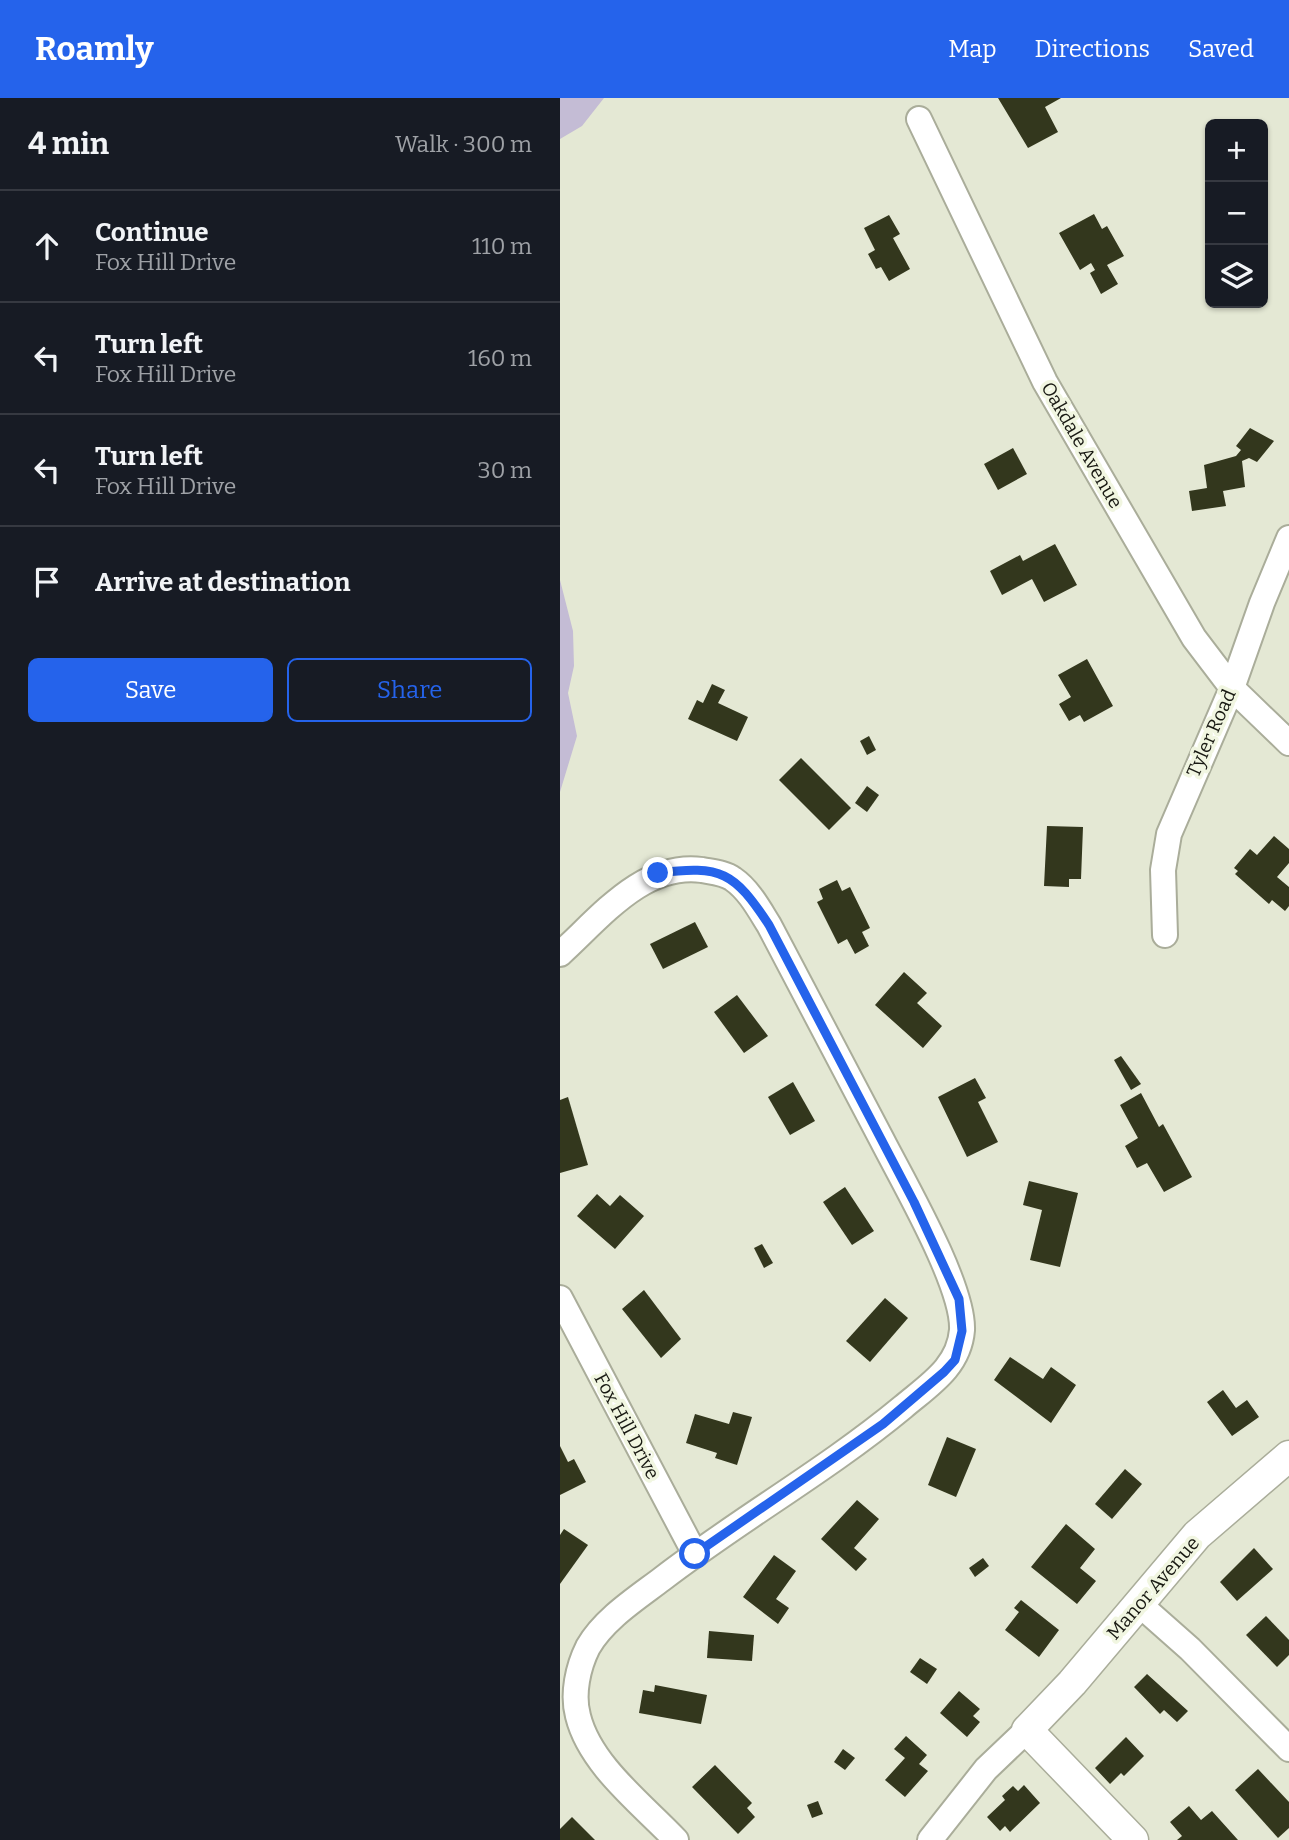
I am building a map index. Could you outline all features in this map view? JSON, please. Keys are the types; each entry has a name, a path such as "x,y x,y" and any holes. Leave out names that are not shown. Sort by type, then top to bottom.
{"street":[{"name":"Oakdale Avenue","path":"919,119 1045,382 1194,638 1232,688 1289,743"},
{"name":"Tyler Road","path":"1166,935 1163,870 1169,834 1232,688 1262,603 1289,538"},
{"path":"560,954 635,887 658,873 691,869 732,877 747,890 769,925 914,1202 959,1299 962,1331 955,1360 944,1372 883,1424 695,1554 621,1611 589,1646 576,1682 577,1714 587,1741 610,1771 676,1840"},
{"name":"Fox Hill Drive","path":"560,1298 695,1554"},
{"name":"Manor Avenue","path":"1027,1730 1072,1683 1197,1535 1289,1456"},
{"path":"1138,1603 1189,1649 1289,1749"},
{"path":"930,1840 986,1769 1027,1730 1133,1840"}],"shaded area":[{"path":"560,98 604,98 582,126 560,139"},
{"path":"560,580 573,631 574,666 568,693 577,736 560,792"}],"building":[{"path":"998,98 1061,98 1045,107 1058,132 1028,148"},
{"path":"1094,214 1102,229 1107,226 1124,256 1107,265 1118,284 1101,294 1090,273 1095,270 1091,263 1080,270 1059,233"},
{"path":"889,215 900,234 893,238 910,269 889,281 881,267 876,269 868,254 875,250 864,228"},
{"path":"1250,428 1274,441 1257,462 1249,458 1242,461 1245,487 1223,491 1226,506 1192,511 1189,491 1207,488 1204,465 1236,456 1241,450 1236,446"},
{"path":"1013,448 1027,474 998,490 984,464"},
{"path":"1055,544 1077,585 1044,602 1032,579 1002,595 990,571 1020,555 1023,561"},
{"path":"1087,659 1113,706 1084,722 1080,715 1069,721 1059,704 1071,697 1058,675"},
{"path":"712,684 725,690 718,703 748,717 737,741 688,719 697,700 703,703"},
{"path":"869,736 876,750 867,755 860,741"},
{"path":"801,758 851,808 829,830 779,780"},
{"path":"867,786 879,795 867,812 855,803"},
{"path":"1047,826 1083,827 1081,879 1069,879 1069,887 1044,886"},
{"path":"1274,836 1289,849 1289,863 1277,877 1289,887 1289,906 1285,911 1272,900 1269,904 1235,874 1238,871 1234,868 1250,849 1257,855"},
{"path":"837,880 842,891 850,887 870,928 862,932 869,946 855,954 847,939 838,944 817,902 823,899 819,889"},
{"path":"695,922 708,947 663,969 650,944"},
{"path":"904,972 927,993 917,1003 942,1026 923,1048 875,1005"},
{"path":"737,995 768,1036 744,1053 714,1012"},
{"path":"1121,1056 1141,1084 1131,1090 1114,1060"},
{"path":"975,1078 986,1098 978,1102 998,1142 967,1157 938,1097"},
{"path":"793,1082 815,1121 790,1135 768,1097"},
{"path":"1141,1093 1159,1127 1163,1124 1192,1177 1164,1192 1147,1163 1137,1168 1125,1146 1138,1138 1120,1105"},
{"path":"568,1097 588,1165 560,1173 560,1100"},
{"path":"1029,1181 1078,1193 1060,1267 1030,1260 1042,1210 1023,1205"},
{"path":"845,1187 874,1231 852,1245 823,1202"},
{"path":"597,1194 610,1206 620,1195 644,1216 615,1249 577,1216"},
{"path":"762,1244 773,1263 764,1268 754,1248"},
{"path":"644,1290 681,1339 661,1358 622,1309"},
{"path":"885,1298 908,1318 870,1362 846,1341"},
{"path":"1010,1357 1043,1379 1051,1367 1076,1385 1051,1423 994,1380"},
{"path":"1223,1390 1236,1408 1247,1400 1259,1417 1232,1436 1207,1402"},
{"path":"733,1412 752,1417 737,1465 715,1458 717,1453 686,1443 695,1414 729,1424"},
{"path":"947,1437 976,1449 956,1497 928,1485"},
{"path":"560,1446 568,1462 574,1459 586,1482 560,1495"},
{"path":"1125,1469 1142,1484 1112,1519 1095,1504"},
{"path":"857,1500 879,1519 854,1548 867,1559 856,1571 821,1539"},
{"path":"1066,1524 1095,1549 1080,1568 1096,1581 1077,1604 1031,1567"},
{"path":"564,1529 588,1545 560,1584 560,1535"},
{"path":"1254,1548 1273,1569 1237,1601 1220,1582"},
{"path":"774,1555 796,1571 776,1599 789,1608 778,1624 743,1597"},
{"path":"983,1558 989,1566 975,1577 969,1568"},
{"path":"1021,1600 1059,1630 1039,1657 1005,1630 1019,1612 1014,1608"},
{"path":"1266,1616 1289,1640 1289,1655 1277,1667 1246,1635"},
{"path":"709,1631 754,1635 752,1661 707,1658"},
{"path":"920,1658 937,1669 927,1684 910,1672"},
{"path":"1147,1674 1188,1711 1177,1722 1164,1710 1160,1714 1134,1687"},
{"path":"655,1685 707,1695 701,1724 639,1713 643,1690 654,1692"},
{"path":"959,1691 980,1709 973,1716 980,1722 967,1737 940,1713"},
{"path":"906,1736 927,1755 919,1764 928,1771 905,1797 885,1780 905,1758 894,1749"},
{"path":"1126,1737 1144,1756 1124,1776 1121,1773 1110,1784 1095,1768"},
{"path":"843,1749 855,1758 845,1770 834,1762"},
{"path":"715,1765 752,1803 747,1808 755,1817 738,1834 692,1787"},
{"path":"1258,1769 1289,1802 1289,1828 1278,1838 1235,1790"},
{"path":"1024,1785 1040,1803 1010,1832 1005,1826 1000,1831 987,1817 1005,1800 1002,1796 1013,1786 1018,1791"},
{"path":"818,1801 823,1814 812,1818 807,1805"},
{"path":"1189,1806 1201,1820 1212,1811 1238,1840 1177,1840 1182,1836 1170,1822"},
{"path":"572,1817 595,1840 560,1840 560,1829"}],"route":[{"path":"658,873 691,869 713,872 732,877 747,890 769,925 914,1202 959,1299 962,1331 955,1360 883,1424 695,1554"}]}
